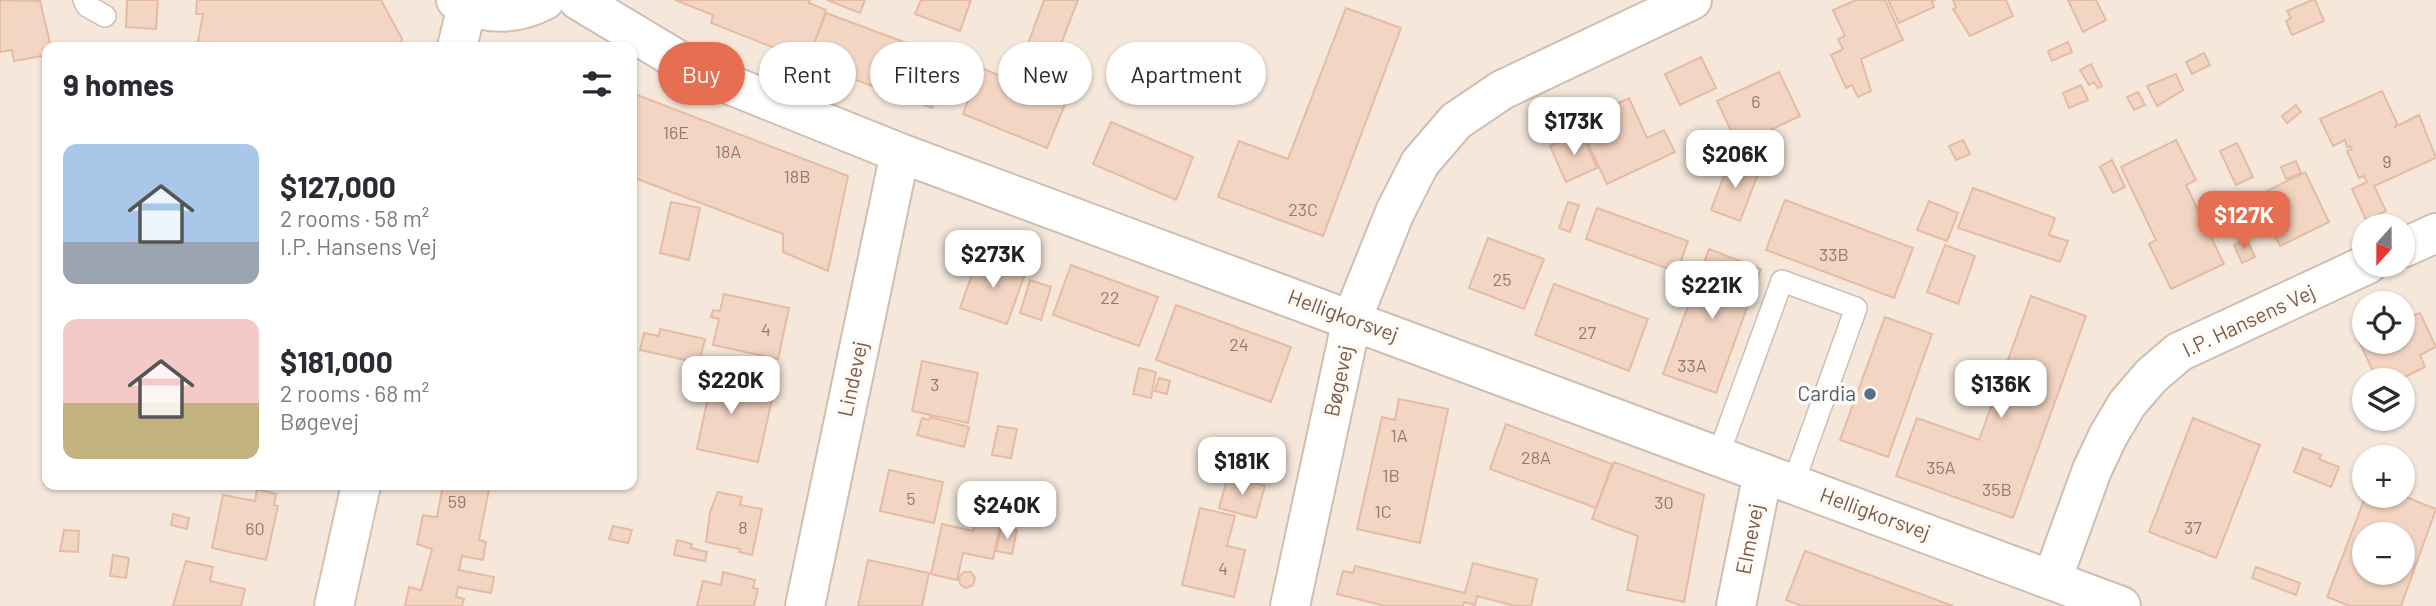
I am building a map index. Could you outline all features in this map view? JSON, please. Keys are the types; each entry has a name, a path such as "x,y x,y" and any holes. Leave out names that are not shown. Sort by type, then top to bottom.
{"street":[{"path":"458,42 462,3 500,13 524,9 545,0"},
{"name":"Helligkorsvej","path":"578,0 698,72 900,153 2121,606"},
{"name":"Bøgevej","path":"1290,606 1352,319 1395,212 1420,163 1456,121 1502,90 1692,0"},
{"name":"Lindevej","path":"805,606 900,153"},
{"path":"2415,243 2436,233"},
{"name":"I.P. Hansens Vej","path":"2052,580 2103,448 2127,404 2151,376 2179,352 2352,271"},
{"name":"Elmevej","path":"1736,606 1778,478"},
{"path":"334,606 360,490"}],"lane":[{"path":"84,0 88,6 105,16"},
{"path":"1718,456 1782,281 1856,308 1778,478"}],"shaded area":[{"path":"0,0 2436,0 2436,606 0,606"}],"building":[{"path":"0,0 40,1 50,42 42,42 42,56 14,61 12,50 0,52"},
{"path":"127,0 158,0 156,29 126,27"},
{"path":"197,0 381,0 402,39 401,42 198,42 203,14 196,14"},
{"path":"675,0 810,0 809,3 826,10 815,42 760,42 711,23 713,15"},
{"path":"827,0 865,0 860,13"},
{"path":"921,0 971,0 960,31 915,14"},
{"path":"1044,0 1078,0 1062,42 1029,42"},
{"path":"1856,0 1885,0 1903,40 1861,59 1871,91 1858,97 1852,85 1846,88 1831,55 1843,49 1838,39 1845,36 1833,10"},
{"path":"1888,0 1935,0 1932,2 1934,7 1899,23"},
{"path":"1953,0 2006,0 2013,16 1970,36 1953,9 1956,8"},
{"path":"2068,0 2096,0 2106,20 2083,32"},
{"path":"2315,0 2324,21 2292,35 2286,21 2291,18 2287,11"},
{"path":"1346,8 1401,28 1323,236 1218,197 1239,141 1288,159"},
{"path":"826,13 904,42 870,42 870,85 856,80 856,42 815,42"},
{"path":"2068,42 2072,52 2052,61 2048,51"},
{"path":"2204,53 2210,65 2192,74 2186,62"},
{"path":"1701,57 1716,88 1680,105 1665,74"},
{"path":"2091,64 2102,86 2098,88 2094,82 2089,85 2080,70"},
{"path":"984,69 998,75 998,105 1065,105 1047,148 963,114 967,105 984,105"},
{"path":"1779,72 1800,116 1758,136 1763,147 1743,156 1717,101"},
{"path":"2176,74 2183,90 2157,106 2147,86"},
{"path":"2081,85 2088,100 2069,108 2063,93"},
{"path":"2382,91 2397,123 2395,127 2419,115 2436,158 2374,186 2386,211 2379,214 2363,214 2352,189 2367,182 2364,176 2359,178 2347,151 2352,149 2347,147 2345,140 2333,146 2320,119"},
{"path":"2138,92 2145,105 2134,110 2127,97"},
{"path":"637,95 848,176 828,271 783,252 783,234 637,179"},
{"path":"1629,98 1647,138 1664,130 1675,152 1607,184 1578,122"},
{"path":"2296,105 2301,112 2287,123 2282,116"},
{"path":"1111,122 1193,157 1176,200 1093,164"},
{"path":"1581,132 1597,168 1566,182 1550,146"},
{"path":"1963,140 1970,154 1956,160 1949,146"},
{"path":"2176,140 2196,180 2186,185 2224,264 2171,289 2149,244 2156,240 2121,167"},
{"path":"2237,143 2253,177 2236,185 2220,151"},
{"path":"1735,159 1757,168 1755,173 1758,174 1740,221 1711,210 1728,165 1732,166"},
{"path":"2112,160 2125,187 2113,193 2100,167"},
{"path":"2296,161 2301,173 2286,179 2281,167"},
{"path":"2305,172 2329,222 2280,246 2265,217 2271,215 2261,194"},
{"path":"1973,188 2055,218 2049,235 2068,241 2060,262 1958,228"},
{"path":"1785,200 1913,248 1894,298 1766,250"},
{"path":"1929,201 1958,213 1947,241 1917,230"},
{"path":"671,202 700,208 689,260 660,253"},
{"path":"1568,202 1579,205 1570,232 1559,228"},
{"path":"1597,208 1688,241 1677,272 1586,239"},
{"path":"1488,238 1544,259 1524,309 1469,288"},
{"path":"2246,239 2255,257 2242,263 2234,245"},
{"path":"1945,245 1975,256 1958,304 1927,292"},
{"path":"1709,249 1761,269 1716,393 1663,374"},
{"path":"979,255 1026,271 1007,324 960,308"},
{"path":"1071,265 1158,297 1139,346 1053,315"},
{"path":"1030,280 1051,287 1041,320 1020,313"},
{"path":"1554,284 1648,319 1629,371 1535,335"},
{"path":"724,294 789,308 778,359 713,345 719,319 711,317 713,310 720,311"},
{"path":"2031,296 2086,316 2013,518 1896,476 1917,418 1979,440"},
{"path":"1176,305 1291,347 1271,402 1156,360"},
{"path":"2420,313 2436,347 2420,355 2425,367 2415,372 2415,368 2372,368 2365,354 2415,354 2415,315"},
{"path":"1885,317 1932,334 1888,457 1840,440"},
{"path":"660,329 705,339 699,363 640,350 644,333 659,336"},
{"path":"922,361 978,373 968,423 912,411"},
{"path":"699,364 743,373 739,392 772,399 758,462 697,449 710,388 694,385"},
{"path":"1139,368 1156,372 1151,398 1133,394"},
{"path":"1159,378 1170,381 1167,394 1155,391"},
{"path":"1399,399 1448,409 1420,543 1357,529 1382,417 1395,420"},
{"path":"930,417 969,427 964,447 917,435 922,418 929,420"},
{"path":"2193,418 2260,445 2216,558 2149,532"},
{"path":"1506,424 1612,464 1596,508 1490,469"},
{"path":"998,426 1017,429 1011,458 992,455"},
{"path":"2303,448 2321,455 2319,459 2339,467 2331,487 2294,472"},
{"path":"1614,462 1704,495 1684,602 1627,590 1638,536 1592,519"},
{"path":"889,470 943,482 934,523 880,511"},
{"path":"1228,476 1265,486 1256,518 1219,508"},
{"path":"257,490 276,494 274,505 278,506 266,560 212,548 223,495 255,501"},
{"path":"442,490 489,490 479,540 486,542 483,560 462,556 459,570 494,577 491,593 458,587 456,597 464,599 462,606 405,606 409,587 421,590 432,549 417,544 423,515 437,517"},
{"path":"718,492 742,497 740,505 762,509 752,555 739,552 740,549 706,542 710,512"},
{"path":"2415,501 2436,509 2415,567 2415,522 2356,522 2361,508 2415,508"},
{"path":"1200,508 1235,516 1227,546 1245,550 1234,597 1182,585"},
{"path":"173,514 189,518 187,529 171,525"},
{"path":"976,520 1000,526 993,559 963,553 957,580 931,574 942,524 973,531"},
{"path":"613,526 632,530 628,543 609,539"},
{"path":"1001,527 1017,530 1012,554 996,551"},
{"path":"64,530 79,531 78,552 60,551"},
{"path":"2352,532 2352,585 2409,585 2401,606 2350,606 2327,597"},
{"path":"677,540 692,544 691,548 707,552 705,561 674,555"},
{"path":"1805,551 1953,606 1802,606 1786,600"},
{"path":"113,555 129,558 126,578 110,576"},
{"path":"868,560 929,573 922,606 858,606"},
{"path":"186,561 213,567 210,581 245,589 241,606 173,606"},
{"path":"1473,563 1537,579 1531,606 1515,606 1477,596 1475,605 1464,602 1463,606 1385,606 1337,594 1343,571 1353,573 1355,566 1465,593"},
{"path":"2256,567 2300,583 2296,595 2252,578"},
{"path":"723,572 755,580 753,588 758,589 754,606 697,606 703,581 721,585"},
{"path":"964,572 971,572 975,578 973,585 966,588 960,584 959,577"}],"place":[{"name":"Cardia","path":"1870,394"}]}
